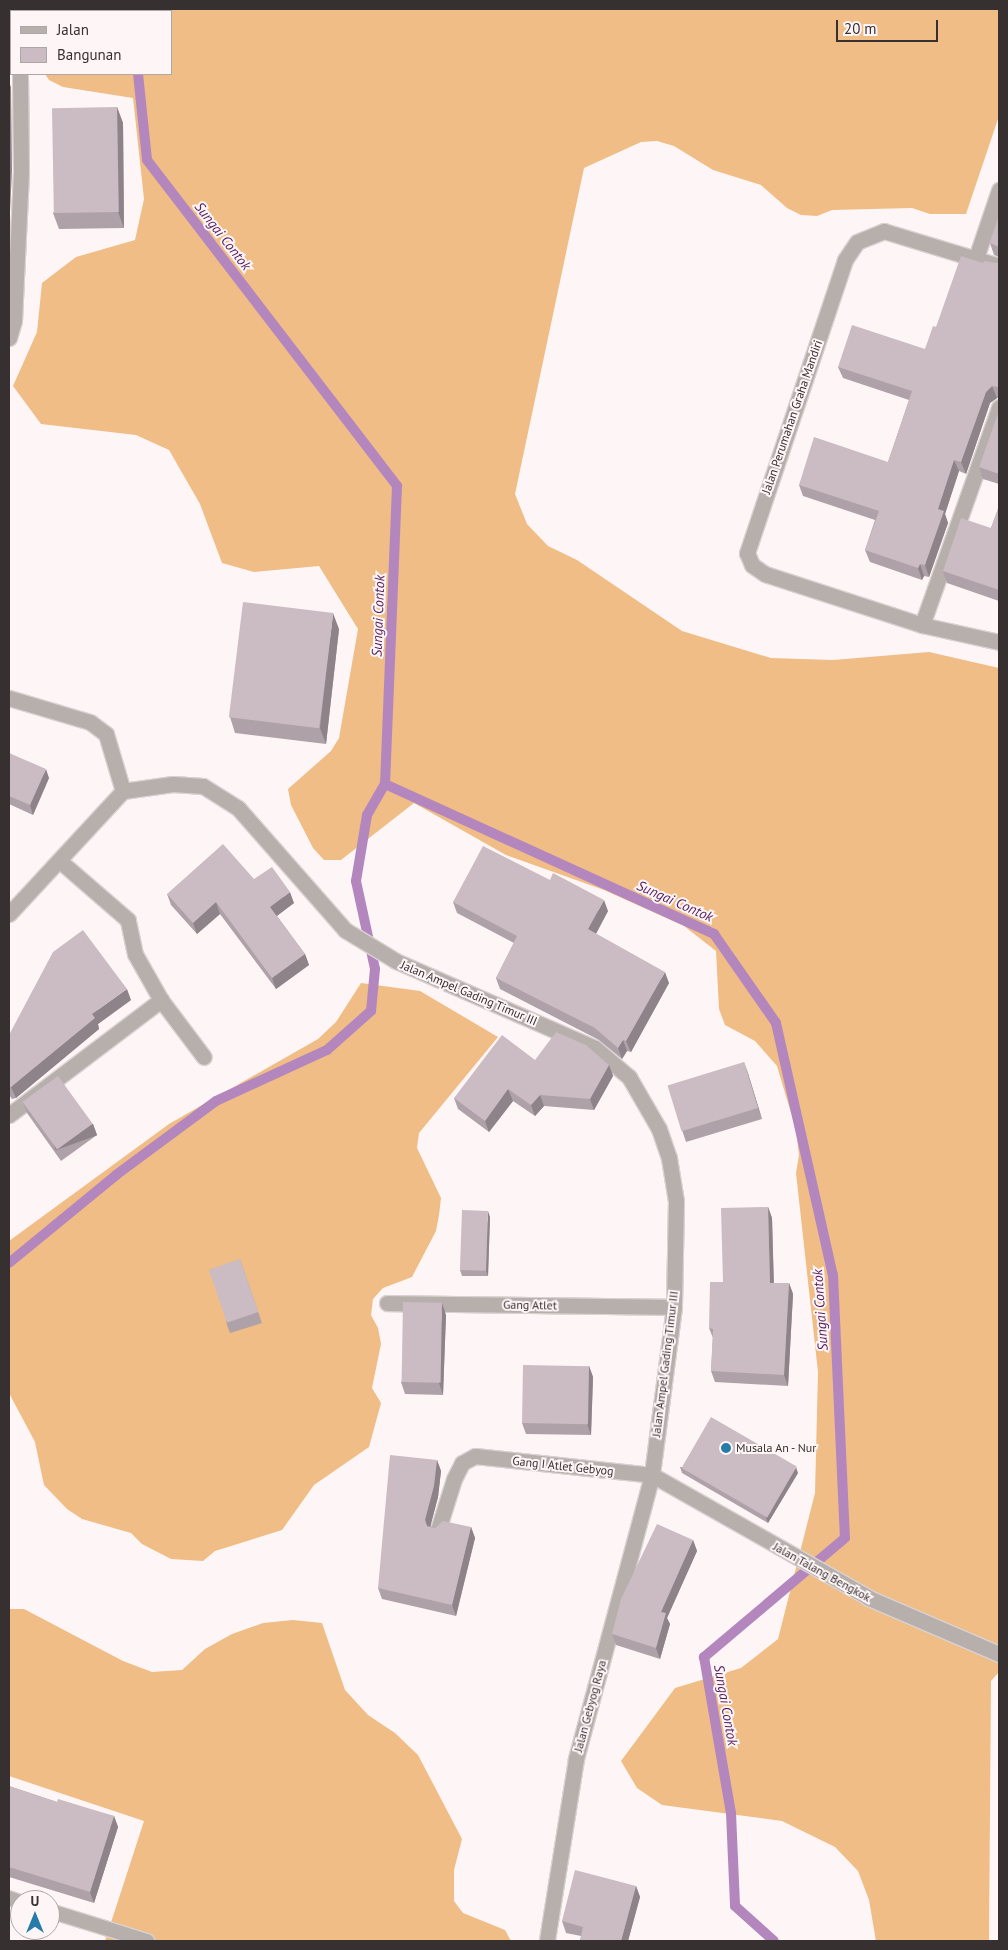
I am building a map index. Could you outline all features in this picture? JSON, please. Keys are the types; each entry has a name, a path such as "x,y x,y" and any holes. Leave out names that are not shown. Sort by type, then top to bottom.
{"street":[{"path":"9,10 20,10"},
{"path":"9,338 14,321 15,171 20,75"},
{"path":"976,258 999,190"},
{"name":"Jalan Perumahan Graha Mandiri","path":"999,266 884,231 857,242 845,260 747,553 752,564 765,574 922,625 999,642"},
{"path":"922,625 999,407"},
{"path":"9,698 90,722 106,734 123,792 9,914"},
{"name":"Jalan Ampel Gading Timur III","path":"123,792 172,784 203,786 238,808 345,930 396,961 595,1048 629,1078 659,1128 669,1158 676,1201 674,1307 652,1475"},
{"path":"60,861 128,920 135,954 161,1000 204,1057"},
{"path":"9,1115 161,1000"},
{"name":"Gang Atlet","path":"387,1303 674,1307"},
{"name":"Gang I Atlet Gebyog","path":"438,1530 454,1479 462,1463 475,1456 652,1475"},
{"name":"Jalan Talang Bengkok","path":"652,1475 869,1598 999,1654"},
{"name":"Jalan Gebyog Raya","path":"546,1941 576,1760 652,1475"}],"lane":[{"path":"60,1914 147,1941"}],"shaded area":[{"path":"39,9 999,9 999,116 966,214 930,214 912,208 832,210 817,216 801,215 787,208 761,185 713,170 674,146 657,141 641,142 584,168 515,494 527,524 548,546 577,560 682,631 771,658 833,660 929,652 999,668 999,1672 991,1681 989,1941 876,1941 869,1900 858,1871 835,1847 782,1821 662,1805 637,1788 621,1761 675,1688 741,1668 778,1639 815,1493 818,1372 796,1173 799,1155 796,1130 777,1066 755,1041 725,1025 719,1009 716,951 684,926 604,890 506,855 414,803 341,860 324,860 313,848 291,805 288,789 331,751 339,738 358,629 319,566 254,572 222,563 200,504 169,450 136,435 41,424 13,386 37,332 42,283 76,257 135,240 144,199 133,98 63,87 49,80 46,75 172,75 172,10"},
{"path":"361,983 420,991 498,1037 419,1133 417,1148 441,1198 439,1215 436,1231 412,1277 383,1288 373,1299 371,1315 378,1328 381,1344 372,1388 381,1403 369,1447 314,1485 282,1530 215,1551 203,1561 171,1559 142,1544 131,1533 82,1519 67,1509 44,1485 35,1442 9,1393 9,1241 169,1124 318,1039 336,1022"},
{"path":"9,1609 24,1609 123,1661 152,1672 182,1670 205,1649 232,1634 263,1623 293,1620 322,1623 345,1690 368,1715 395,1733 418,1755 462,1839 454,1870 454,1901 463,1913 505,1930 511,1941 105,1941 144,1821 9,1776"}],"building":[{"path":"117,107 119,212 54,213 52,108"},
{"path":"999,216 999,247 990,243"},
{"path":"961,256 983,263 984,261 997,263 999,261 999,389 992,386 986,392 961,462 954,460 938,509 944,511 925,565 920,564 918,568 865,550 879,511 799,485 814,437 888,462 912,391 838,367 852,325 925,349 933,326 936,327"},
{"path":"999,410 999,474 979,467"},
{"path":"999,506 999,590 943,571 961,518 991,528"},
{"path":"243,602 333,613 319,728 229,717"},
{"path":"9,753 46,769 30,805 9,796"},
{"path":"223,844 254,879 272,867 290,892 270,907 305,954 272,978 216,902 193,923 167,894"},
{"path":"483,846 550,880 553,873 604,900 588,929 665,972 626,1041 623,1040 618,1048 595,1028 496,978 517,936 453,902"},
{"path":"83,930 127,989 92,1014 95,1018 9,1088 9,1035 53,952"},
{"path":"556,1032 586,1045 609,1065 590,1099 540,1095 531,1105 508,1089 485,1121 454,1098 502,1035 535,1060"},
{"path":"744,1062 758,1108 682,1131 667,1085"},
{"path":"58,1076 93,1124 57,1150 22,1102"},
{"path":"768,1207 770,1283 789,1283 784,1375 711,1371 713,1329 709,1328 710,1282 723,1282 721,1208"},
{"path":"462,1210 488,1211 486,1271 460,1270"},
{"path":"240,1259 258,1312 227,1323 209,1270"},
{"path":"403,1302 442,1303 441,1383 402,1382"},
{"path":"523,1365 589,1366 588,1424 522,1423"},
{"name":"Musala An - Nur","path":"711,1417 797,1466 767,1518 682,1468"},
{"path":"390,1455 437,1460 434,1486 425,1520 427,1526 435,1528 443,1521 471,1527 452,1605 378,1588"},
{"path":"657,1524 693,1540 661,1612 666,1613 656,1648 612,1634 621,1599"},
{"path":"9,1786 57,1802 58,1799 114,1816 90,1892 9,1867"},
{"path":"575,1870 636,1886 621,1941 580,1941 583,1927 562,1921"}],"waterway":[{"name":"Sungai Contok","path":"138,75 147,160 397,486 385,784 714,934 776,1023 833,1275 845,1538 704,1657 731,1813 735,1906 774,1941"},
{"path":"9,1263 116,1175 216,1101 327,1050 371,1011 375,969 356,881 367,815 385,784"}],"place":[{"name":"Musala An - Nur","path":"726,1448"}]}
